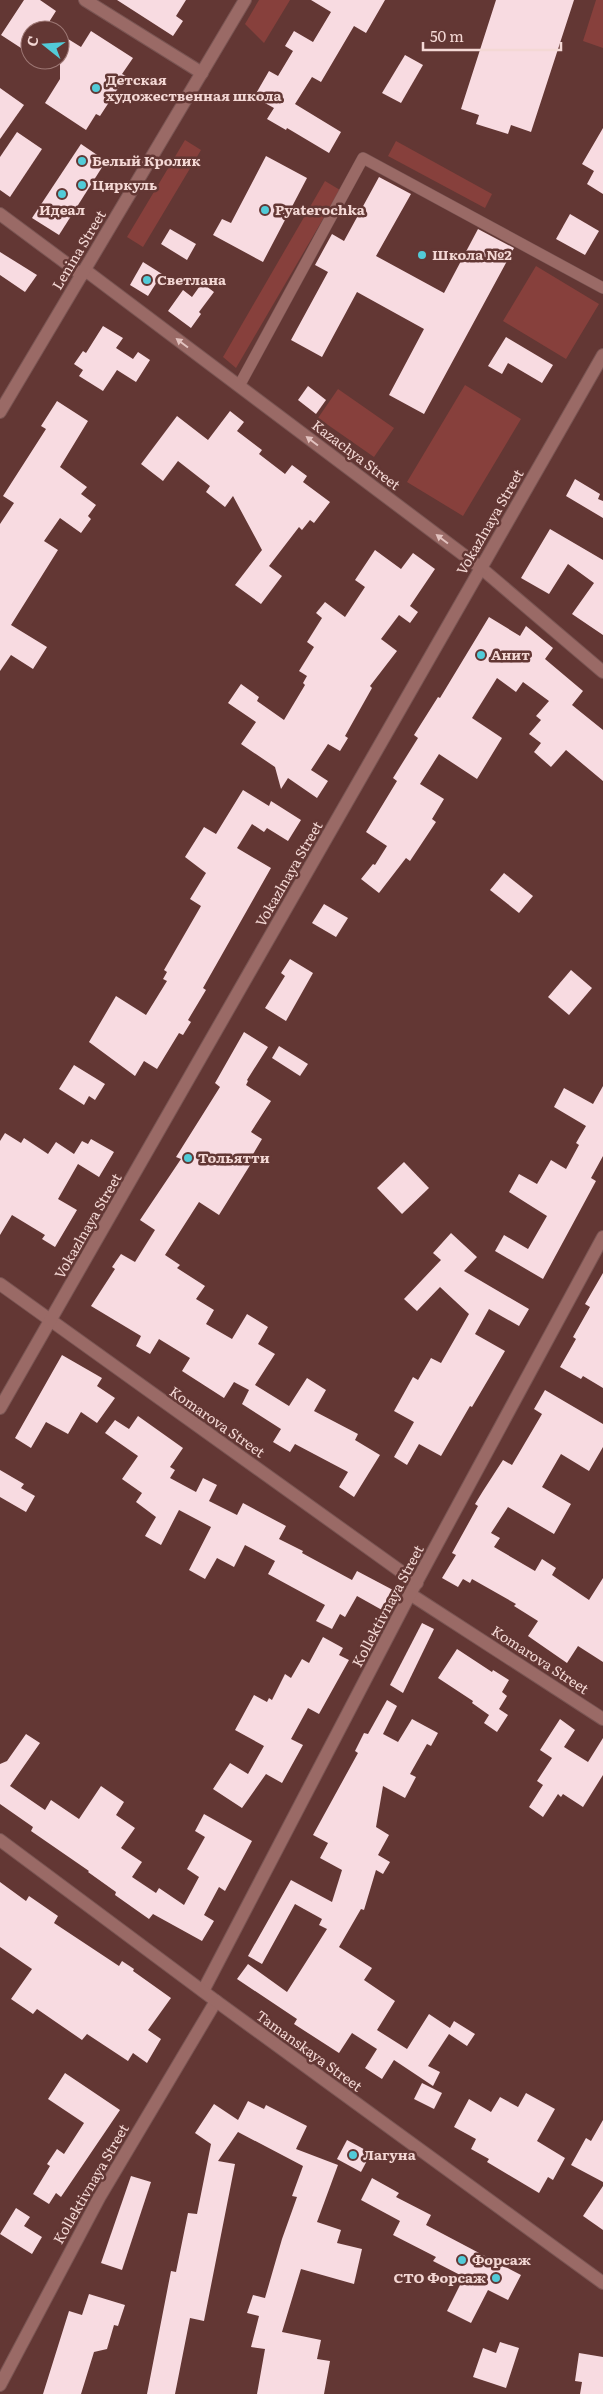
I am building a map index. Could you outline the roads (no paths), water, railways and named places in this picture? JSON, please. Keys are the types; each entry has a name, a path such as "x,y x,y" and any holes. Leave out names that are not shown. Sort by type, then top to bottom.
{"street":[{"path":"85,0 202,73"},
{"name":"Lenina Street","path":"0,412 245,0"},
{"name":"Kazachya Street","path":"0,214 84,272 239,386 481,568 603,672"},
{"name":"Vokazlnaya Street","path":"0,1408 603,354"},
{"name":"Kollektivnaya Street","path":"203,1991 410,1594 603,1237"},
{"name":"Komarova Street","path":"0,1284 50,1322 417,1582"},
{"name":"Komarova Street","path":"410,1594 603,1719"},
{"name":"Tamanskaya Street","path":"0,1840 216,2001 603,2283"},
{"name":"Kollektivnaya Street","path":"0,2384 99,2198 216,2001"}],"lane":[{"path":"239,386 363,158 603,288"}],"place":[{"name":"Детская художественная школа","path":"96,88"},
{"name":"Белый Кролик","path":"82,161"},
{"name":"Циркуль","path":"82,185"},
{"name":"Идеал","path":"62,194"},
{"name":"Pyaterochka","path":"265,210"},
{"name":"Школа №2","path":"422,255"},
{"name":"Светлана","path":"147,280"},
{"name":"Анит","path":"481,655"},
{"name":"Тольятти","path":"188,1158"},
{"name":"Лагуна","path":"353,2155"},
{"name":"Форсаж","path":"462,2260"},
{"name":"СТО Форсаж","path":"496,2278"}]}
